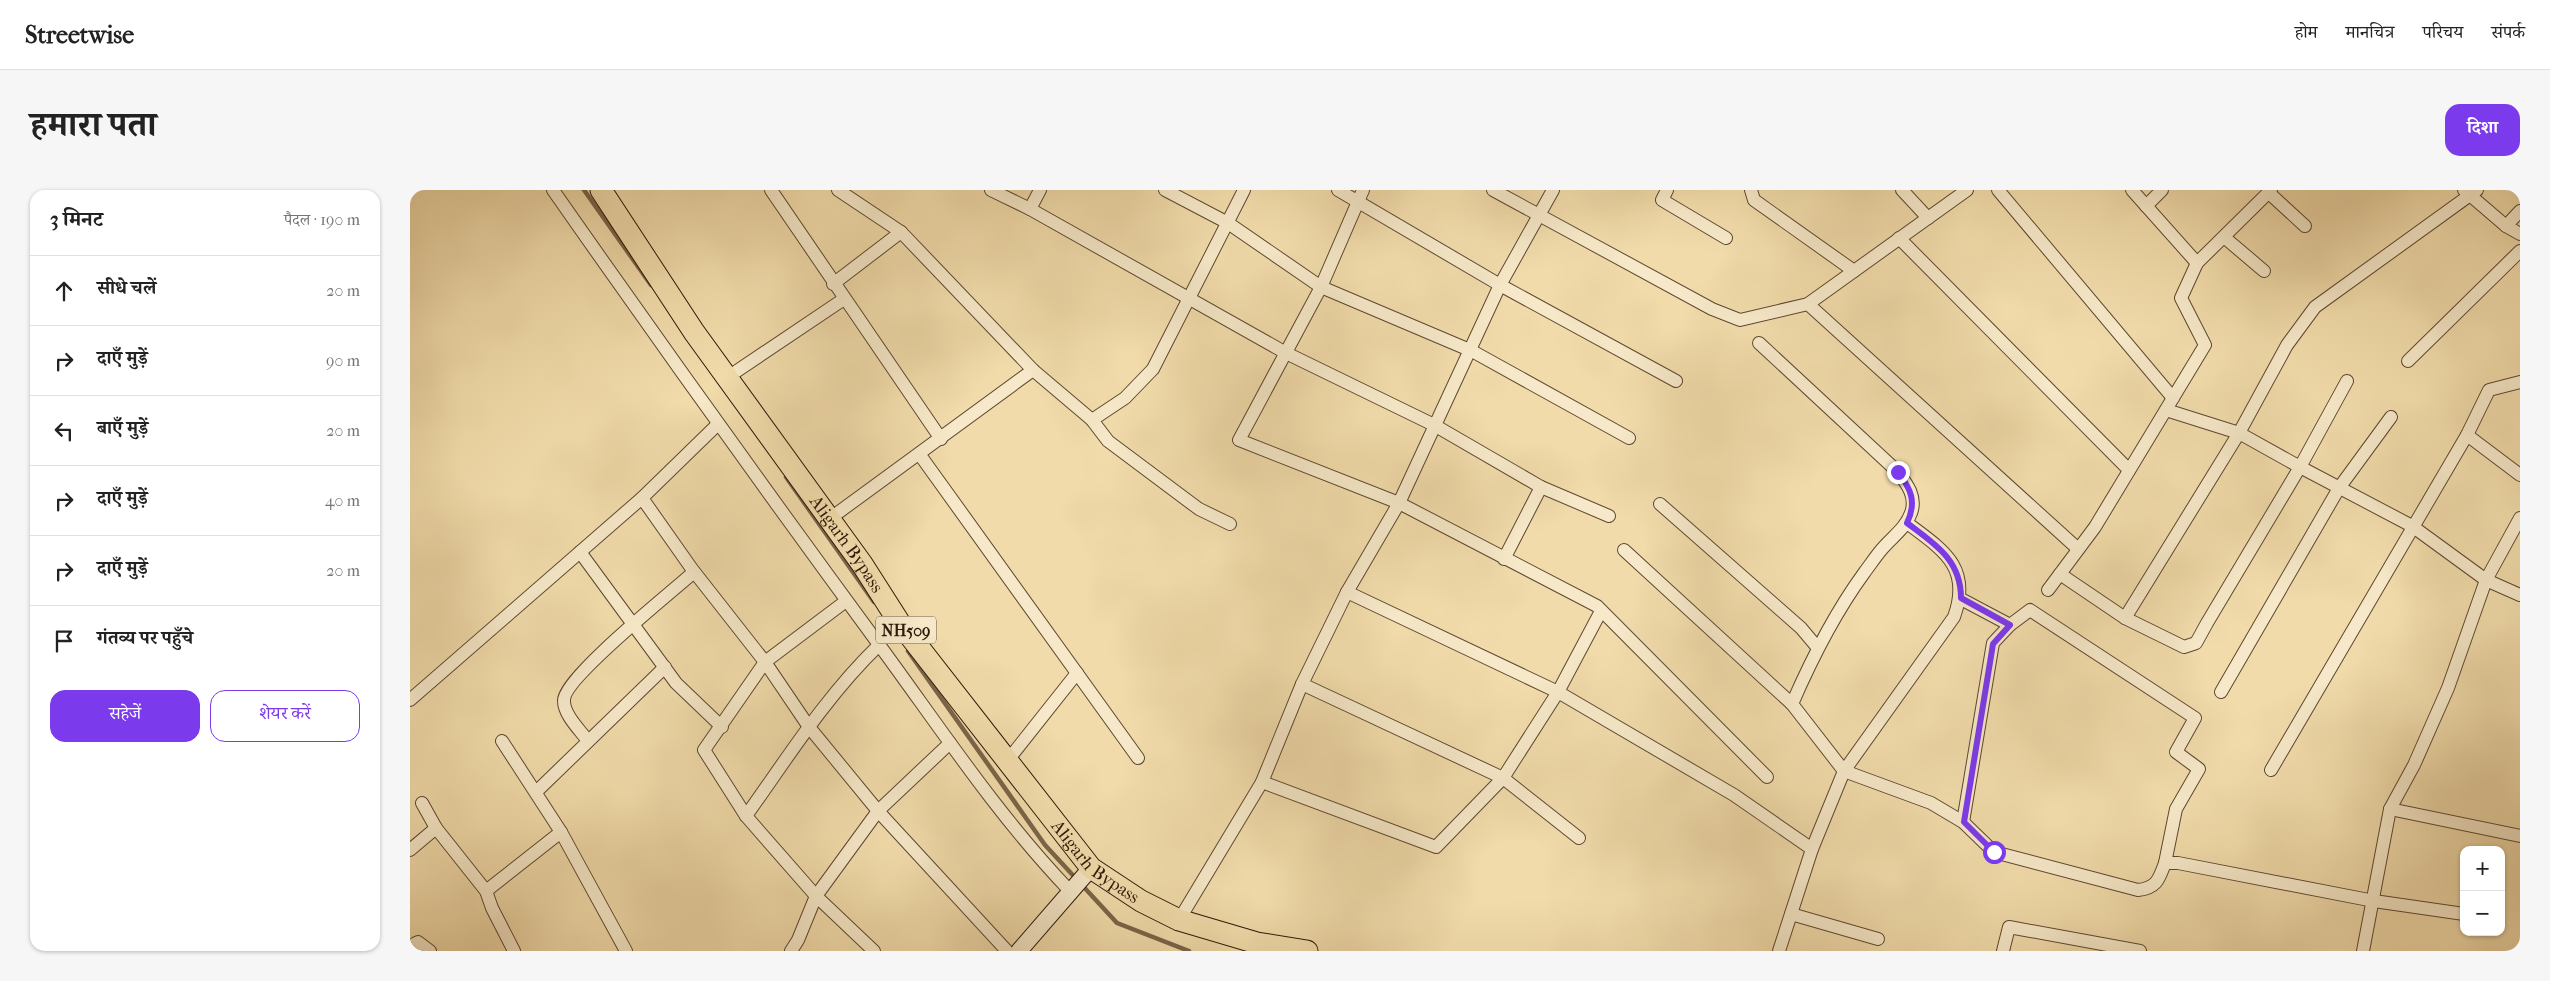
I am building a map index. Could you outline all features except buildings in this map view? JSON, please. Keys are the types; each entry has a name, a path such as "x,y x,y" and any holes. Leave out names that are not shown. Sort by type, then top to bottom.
{"highway":[{"name":"Aligarh Bypass","path":"601,190 694,332 728,377 747,407 785,457 828,520 862,564 899,622 1008,760 1080,880 1141,901 1179,920 1257,943 1307,951"}],"street":[{"path":"553,190 718,424 950,744 1013,827 1080,880 1019,951"},
{"path":"771,190 833,284 941,439"},
{"path":"838,190 902,232 1033,370 1092,420 1108,441 1199,508 1230,524"},
{"path":"991,190 1030,208 1286,353 1434,425 1541,487 1609,516"},
{"path":"1030,208 1040,190"},
{"path":"1165,190 1228,223 1321,287 1472,351 1629,438"},
{"path":"1092,420 1125,398 1153,369 1244,190"},
{"path":"1338,190 1360,195 1500,286 1676,381"},
{"path":"1493,190 1539,217 1712,310 1740,320 1808,304 1967,190"},
{"path":"1179,920 1262,782 1302,684 1348,592 1399,503 1434,425 1472,351 1500,286 1553,190"},
{"path":"1667,190 1662,200 1726,238"},
{"path":"1751,190 1754,200 1854,271"},
{"path":"1902,190 1928,218"},
{"path":"1998,190 2173,398"},
{"path":"2132,190 2197,263"},
{"path":"2146,206 2162,190"},
{"path":"2048,590 2077,548 2095,527 2206,345 2181,298 2197,263 2270,191 2305,226"},
{"path":"2125,618 2239,433 2287,345 2315,307 2471,192 2506,226 2520,234"},
{"path":"1360,195 1321,287 1239,440 1399,503 1597,606 1767,777"},
{"path":"2506,226 2520,211"},
{"path":"833,284 902,232"},
{"path":"2224,237 2264,271"},
{"path":"1899,238 2129,470"},
{"path":"2408,362 2520,251"},
{"path":"728,377 844,299"},
{"path":"1808,304 2077,548"},
{"path":"1759,343 1903,478 1913,497 1912,512 1907,523 1882,549 1863,574 1817,647 1792,704"},
{"path":"828,520 920,455 1033,370"},
{"path":"2060,574 2125,618 2184,647 2196,644 2300,468 2347,381"},
{"path":"2271,770 2412,526 2467,435 2490,390 2520,382"},
{"path":"2166,410 2239,433 2300,468 2412,526 2486,580 2520,595"},
{"path":"2221,692 2339,488 2391,416"},
{"path":"410,700 642,498 718,424"},
{"path":"2467,435 2520,475"},
{"path":"920,455 1138,758"},
{"path":"1504,559 1541,487"},
{"path":"642,498 694,572 765,662 809,727 878,811 1007,951"},
{"path":"1660,504 1801,628 1817,647"},
{"path":"2364,951 2390,808 2414,765 2448,688 2486,580 2520,518"},
{"path":"1779,951 1812,849 1844,771 1954,616 1961,598 1961,586 1956,567 1935,544 1907,523"},
{"path":"1624,550 1792,704 1844,771 1931,803 1964,822 1994,852 2005,857 2138,890 2150,889 2157,883 2165,863 2176,809 2198,770 2176,752 2195,718 2030,610 2010,625 1993,644 1964,822"},
{"path":"580,552 691,700 722,727"},
{"path":"588,741 570,715 564,702 567,690 575,680 634,624 694,572"},
{"path":"1348,592 1558,692 1734,795 1812,849"},
{"path":"1961,598 2010,625"},
{"path":"846,601 765,662 722,727 704,750 746,816 816,896 874,951"},
{"path":"1262,782 1436,847 1503,778 1558,692 1601,611"},
{"path":"746,816 809,727 858,666 880,645"},
{"path":"536,792 665,667"},
{"path":"1008,760 1077,673"},
{"path":"1302,684 1503,778 1579,838"},
{"path":"502,741 561,832 626,951"},
{"path":"791,951 798,940 816,896 878,811 950,744"},
{"path":"422,803 436,828 486,891 492,908 514,951"},
{"path":"2390,808 2520,836"},
{"path":"410,850 436,828"},
{"path":"486,891 561,832"},
{"path":"2165,863 2178,863 2374,901 2460,913"},
{"path":"1792,914 1878,939"},
{"path":"2003,951 2009,926 2140,951"},
{"path":"410,946 418,942 430,951"}],"waterway":[{"path":"584,190 651,285"},
{"path":"786,477 874,602"},
{"path":"908,651 1045,845 1117,923 1189,951"}],"route":[{"path":"1898,472 1908,484 1913,497 1912,512 1907,523 1935,544 1956,567 1961,586 1961,598 2010,625 1993,644 1964,822 1994,852"}]}
